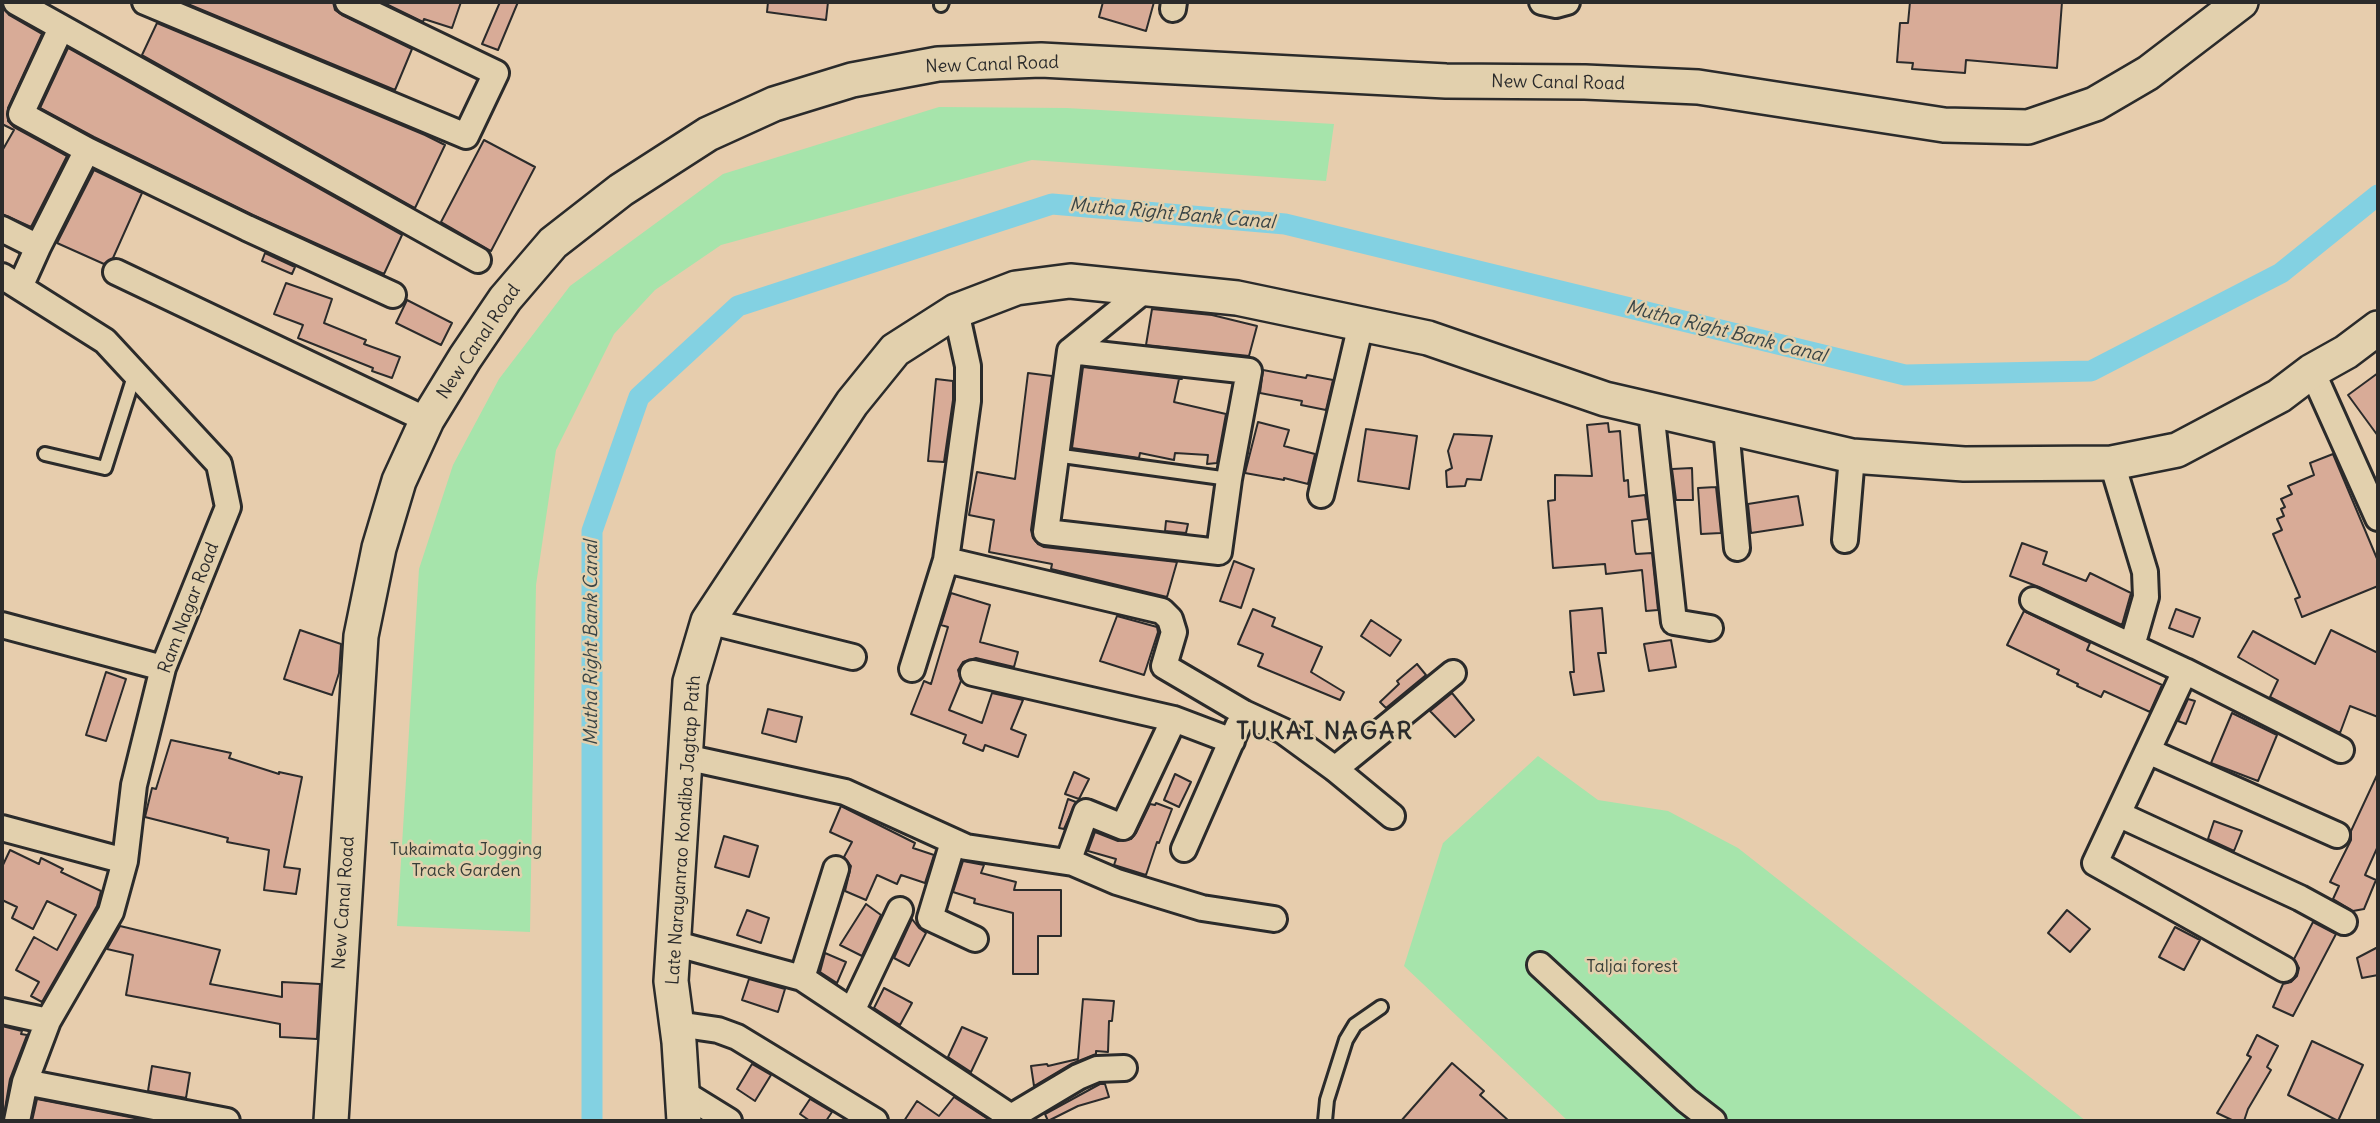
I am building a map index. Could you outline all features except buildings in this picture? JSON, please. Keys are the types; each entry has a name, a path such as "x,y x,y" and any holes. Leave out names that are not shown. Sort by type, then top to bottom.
{"street":[{"path":"16,2 478,260"},
{"path":"145,2 466,136 496,73 348,2"},
{"path":"1542,2 1556,5 1567,2"},
{"name":"New Canal Road","path":"331,1121 361,636 379,548 399,481 427,420 465,358 505,299 554,243 621,190 708,134 774,104 852,80 938,64 1041,60 1447,81 1585,82 1698,88 1944,125 2028,127 2095,104 2148,73 2223,7"},
{"path":"61,28 22,114 87,150 393,295"},
{"path":"11,281 38,247 87,150"},
{"path":"2,229 38,247"},
{"path":"116,272 427,420"},
{"name":"Ram Nagar Road","path":"11,281 105,341 219,464 228,507 163,668 134,785 125,861 111,912 48,1021 25,1082 17,1121"},
{"name":"Late Narayanrao Kondiba Jagtap Path","path":"683,1107 671,981 690,682 708,621 852,403 894,350 956,311 1016,288 1070,281 1237,298 1428,338 1605,399 1852,456 1964,464 2112,463 2177,450 2279,396 2378,328"},
{"path":"1070,351 1249,371 1219,552 1046,532 1070,351 1146,289"},
{"path":"912,669 946,560 968,401 968,366 956,311"},
{"path":"1321,495 1361,324"},
{"path":"2312,371 2378,518"},
{"path":"1651,410 1674,622 1710,628"},
{"path":"1726,427 1737,548"},
{"path":"1844,540 1852,456"},
{"path":"2112,463 2145,572 2146,597 2132,646"},
{"path":"946,560 1162,611 1170,620 1174,632 1164,666 1244,713 1283,731 1392,816"},
{"path":"2032,600 2186,671 2341,750"},
{"path":"708,621 853,657"},
{"path":"2,625 163,668"},
{"path":"2186,671 2095,863 2284,969"},
{"path":"973,673 1174,719 1232,741"},
{"path":"1335,769 1452,673"},
{"path":"1184,849 1244,713"},
{"path":"1068,862 1086,812 1123,827 1174,719"},
{"path":"2148,751 2337,835"},
{"path":"685,757 845,792 966,847 1068,862 1117,882 1202,908 1274,919"},
{"path":"2118,814 2300,898 2344,922"},
{"path":"2,828 125,861"},
{"path":"953,842 930,918 975,939"},
{"path":"802,978 836,869"},
{"path":"852,1011 900,910"},
{"path":"673,943 802,978 1014,1119 1079,1077 1097,1069 1124,1068"},
{"path":"1540,965 1686,1100 1713,1121"},
{"path":"2,1011 48,1021"},
{"path":"677,1024 718,1030 737,1037 875,1121"},
{"path":"25,1082 227,1121"},
{"path":"683,1107 729,1121"}],"lane":[{"path":"44,454 105,468 135,373"},
{"path":"1055,455 1229,479"},
{"path":"1325,1121 1327,1100 1346,1040 1355,1025 1381,1007"}],"green space":[{"name":"Tukaimata Jogging Track Garden","path":"939,107 1067,108 1334,124 1326,181 1032,160 721,245 655,290 614,334 556,450 536,585 530,932 397,926 419,569 453,465 499,379 570,286 723,174"},
{"name":"Taljai forest","path":"1538,756 1598,800 1668,811 1738,848 2086,1121 1568,1121 1404,966 1443,843"}],"waterway":[{"name":"Mutha Right Bank Canal","path":"592,1121 592,531 639,397 738,306 1052,204 1285,224 1905,375 2091,371 2281,273 2378,195"}],"district":[{"name":"TUKAI NAGAR","path":"1325,732"}]}
